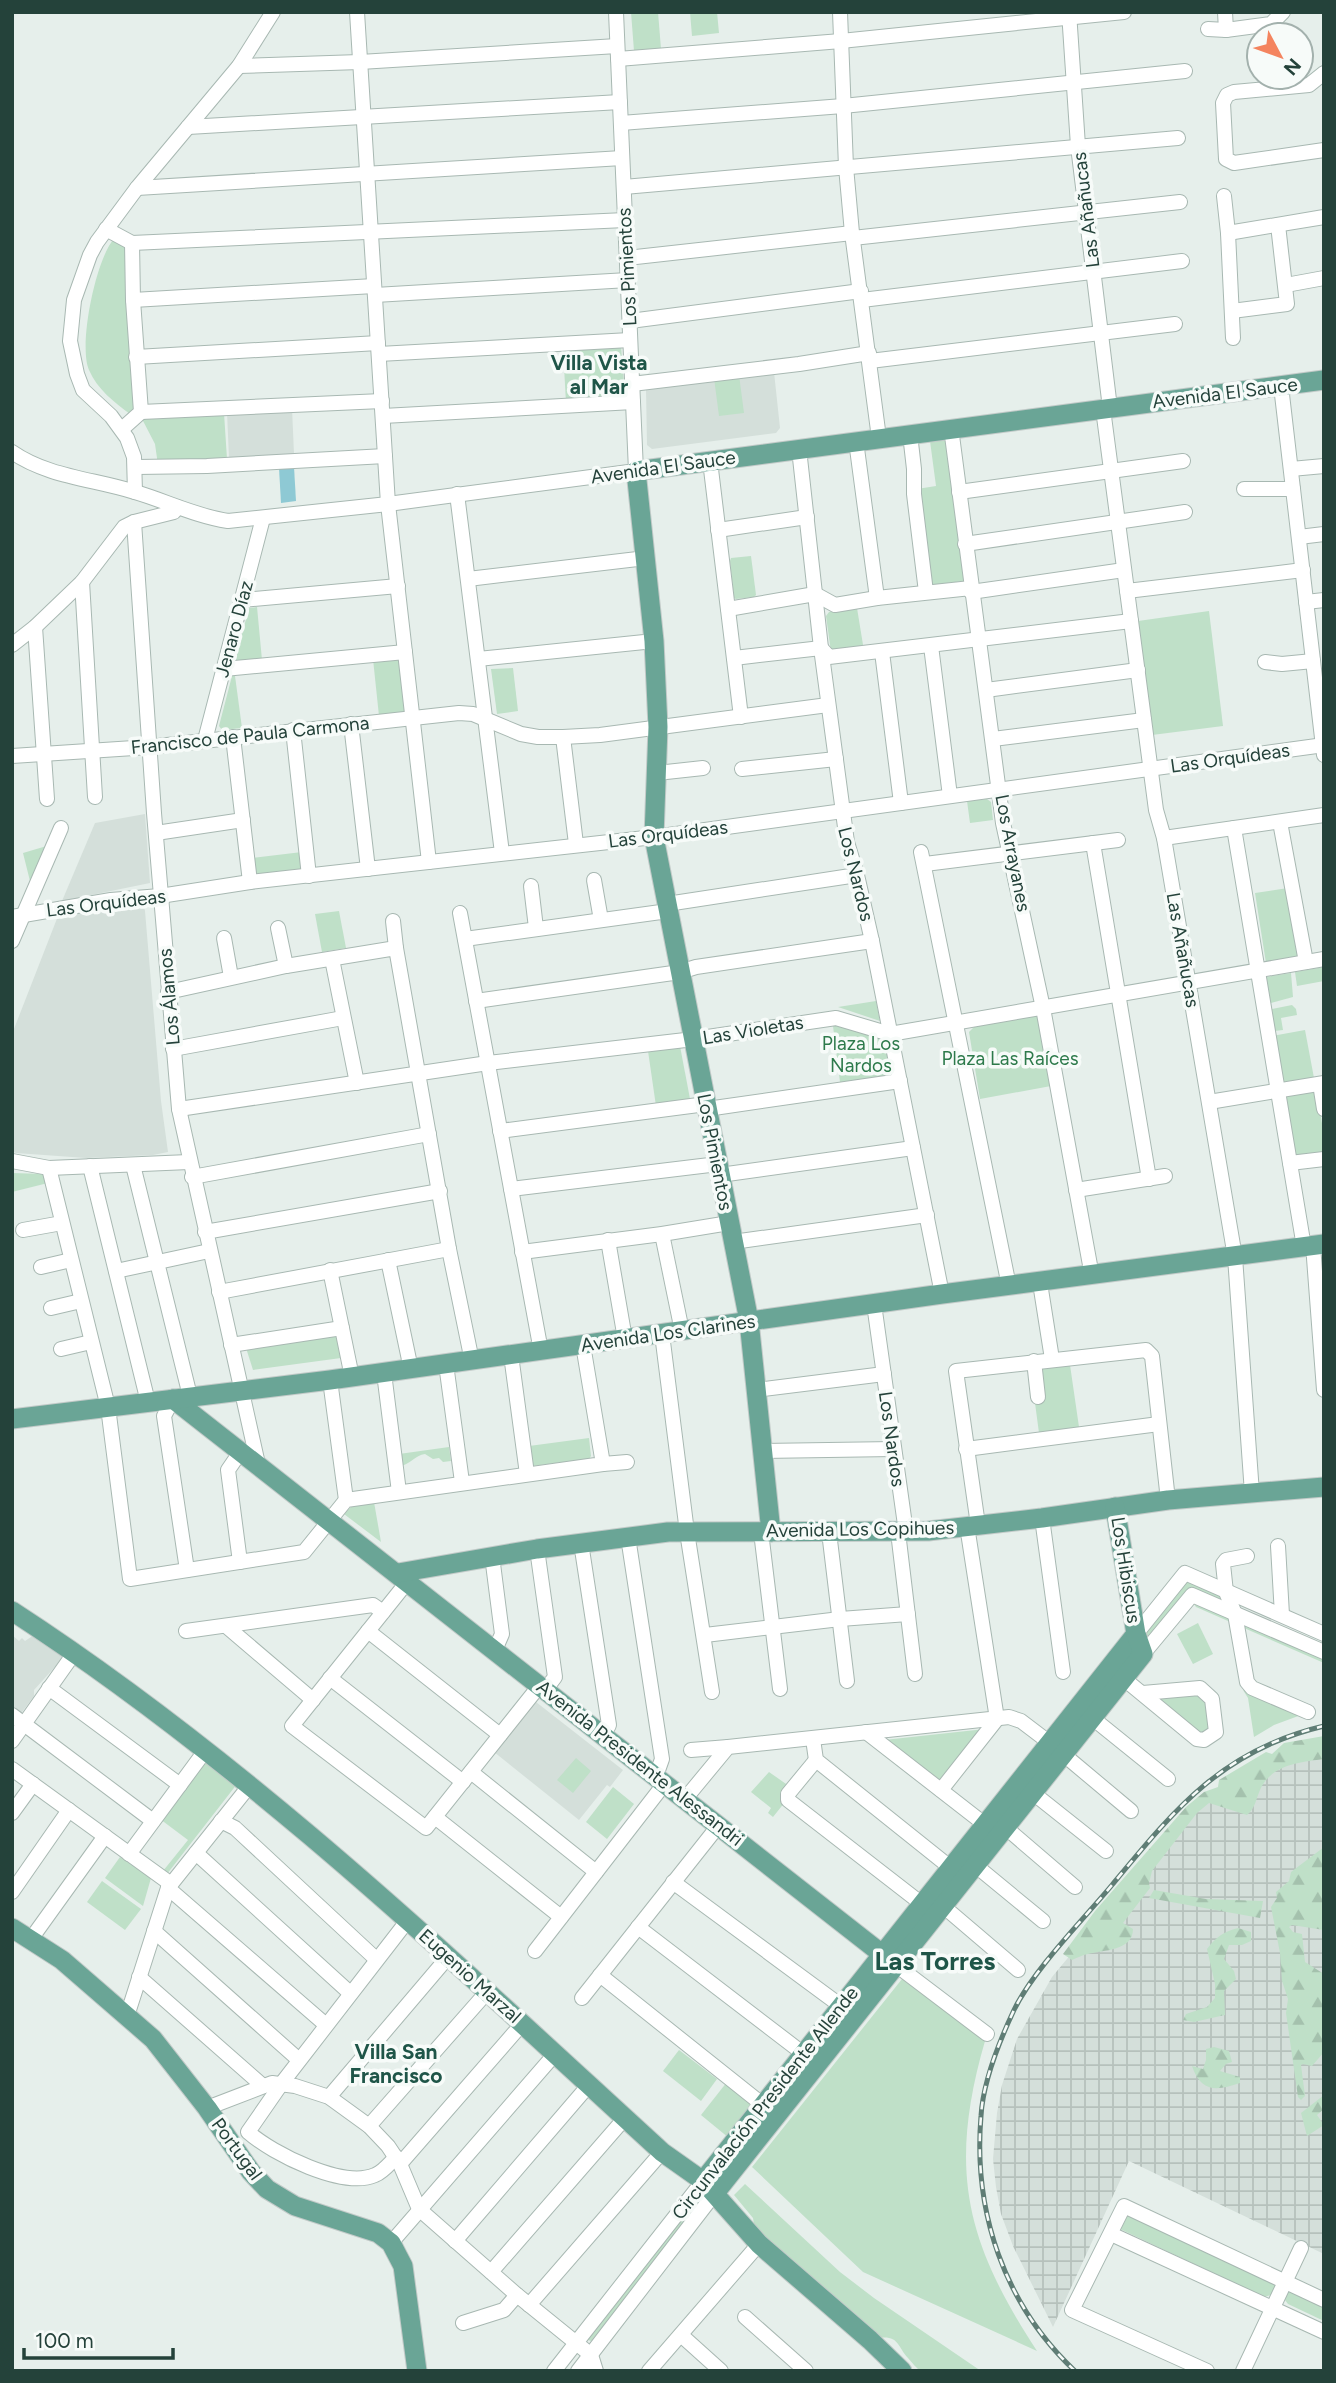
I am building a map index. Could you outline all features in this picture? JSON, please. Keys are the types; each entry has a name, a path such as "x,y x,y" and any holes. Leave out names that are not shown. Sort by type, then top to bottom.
{"main road":[{"name":"Avenida El Sauce","path":"636,471 1324,380"},
{"name":"Los Pimientos","path":"636,471 654,641 658,727 654,837 748,1321 762,1451 766,1532"},
{"name":"Avenida Los Clarines","path":"12,1419 384,1373 942,1294 1314,1245"},
{"name":"Avenida Presidente Alessandri","path":"181,1397 241,1451 889,1959"},
{"name":"Avenida Los Copihues","path":"403,1577 492,1556 668,1532 902,1532 1042,1518 1168,1500 1324,1487"},
{"name":"Los Hibiscus","path":"1115,1507 1136,1634 1143,1654"},
{"name":"Eugenio Marzal","path":"12,1611 75,1653 250,1785 408,1920 662,2152 709,2187 759,2244 902,2371"},
{"name":"Circunvalación Presidente Allende","path":"709,2187 763,2105 811,2059 841,2006 943,1906 975,1865 996,1829 1085,1712 1136,1634"},
{"name":"Circunvalación Presidente Allende","path":"1085,1712 1123,1678 1143,1654"},
{"name":"Circunvalación Presidente Allende","path":"709,2187 889,1959 922,1904 951,1868 1033,1793 1057,1749"},
{"name":"Portugal","path":"12,1928 62,1960 153,2039 207,2108 251,2172 276,2196 303,2210 378,2233 391,2243"},
{"path":"391,2243 403,2266 416,2371"}],"street":[{"path":"135,492 136,467 122,429 83,390 75,366 70,341 71,314 77,287 89,255 106,229 239,66 273,12"},
{"path":"357,12 388,503 429,862"},
{"name":"Los Pimientos","path":"616,12 636,471"},
{"path":"840,12 846,167 852,235 879,438"},
{"path":"239,66 841,41 1069,15 1124,12"},
{"path":"1225,12 1226,30"},
{"path":"1208,29 1226,30 1271,24 1283,12"},
{"name":"Las Añañucas","path":"1069,15 1078,146 1100,331 1111,471 1156,810 1164,838 1235,1257 1252,1493"},
{"path":"621,123 843,106 1185,71"},
{"path":"1324,73 1309,85 1234,92 1227,95 1223,103 1229,162 1324,150"},
{"path":"188,127 620,102"},
{"path":"624,187 1178,138"},
{"path":"137,188 622,158"},
{"path":"1224,196 1233,338"},
{"path":"627,258 1180,202"},
{"path":"1228,233 1324,217"},
{"path":"106,229 132,243 625,220"},
{"path":"1231,311 1287,304 1278,225"},
{"path":"132,243 141,412"},
{"path":"630,321 1182,261"},
{"path":"1286,285 1324,278"},
{"path":"133,300 628,280"},
{"path":"632,384 1175,324"},
{"path":"136,357 630,340"},
{"path":"1282,386 1306,602 1317,667 1323,749"},
{"path":"122,429 141,412 382,401"},
{"path":"383,416 633,402"},
{"name":"Los Arrayanes","path":"951,428 1003,824 1043,1008 1092,1276"},
{"path":"910,434 926,592"},
{"path":"856,441 877,598"},
{"name":"Los Nardos","path":"799,449 821,648 847,842 872,941 942,1294"},
{"name":"Avenida El Sauce","path":"12,452 40,467 135,492 177,508 228,521 636,471"},
{"path":"136,467 207,466 385,456"},
{"path":"710,461 741,717"},
{"path":"959,492 1183,461"},
{"path":"1291,469 1324,466"},
{"path":"1244,489 1293,489"},
{"path":"457,494 502,853"},
{"path":"12,645 82,582 124,527 174,512 177,508"},
{"path":"965,544 1185,512"},
{"path":"719,530 807,517"},
{"name":"Jenaro Díaz","path":"205,740 263,518"},
{"name":"Los Álamos","path":"134,522 178,1109 258,1464"},
{"path":"1299,537 1324,534"},
{"path":"468,579 646,558"},
{"path":"728,609 815,594 835,606 877,598 971,590 1125,570"},
{"path":"1127,591 1303,570"},
{"path":"82,582 95,797"},
{"path":"242,600 398,586"},
{"path":"1306,602 1324,600"},
{"path":"734,658 821,648 829,657 1131,621"},
{"path":"35,627 47,799"},
{"path":"478,659 654,641"},
{"path":"931,646 950,796"},
{"path":"224,669 405,652"},
{"path":"882,652 901,803"},
{"path":"1265,662 1317,667"},
{"path":"986,690 1138,670"},
{"name":"Francisco de Paula Carmona","path":"12,756 149,747 459,713 486,719 521,734 563,737 828,705"},
{"path":"993,740 1144,720"},
{"path":"351,724 368,869"},
{"path":"293,730 309,876"},
{"path":"233,737 250,882"},
{"path":"563,737 576,844"},
{"name":"Las Orquídeas","path":"18,915 250,882 654,837 1151,769 1323,749"},
{"path":"742,769 836,759"},
{"path":"657,773 703,768"},
{"path":"1164,838 1324,815"},
{"path":"156,833 243,820"},
{"path":"1280,822 1306,962"},
{"path":"12,941 18,915 61,828"},
{"path":"1234,828 1290,1163 1314,1245 1324,1390"},
{"path":"1009,1286 923,858 1011,853 1118,840"},
{"path":"1093,843 1149,1179"},
{"path":"465,939 601,920 857,875"},
{"path":"594,880 601,920"},
{"path":"531,886 536,928"},
{"path":"460,913 541,1351"},
{"path":"393,921 449,1249 471,1361"},
{"path":"278,928 286,965"},
{"path":"224,938 231,978"},
{"path":"476,1001 872,941"},
{"path":"168,992 286,965 396,948"},
{"path":"331,959 357,1083"},
{"name":"Las Violetas","path":"178,1109 488,1063 694,1039 836,1018 890,1034 1324,959"},
{"path":"173,1049 343,1018"},
{"path":"500,1131 900,1082"},
{"path":"1209,1102 1322,1083 1324,1109"},
{"path":"12,1161 49,1168 133,1166 191,1170 429,1134"},
{"path":"511,1189 913,1149"},
{"path":"1290,1163 1324,1159"},
{"path":"133,1166 158,1261 181,1397 164,1416 187,1570"},
{"path":"90,1167 148,1402"},
{"path":"49,1168 108,1407 130,1579 304,1552 346,1500 462,1482 627,1462"},
{"path":"1076,1190 1164,1176"},
{"path":"205,1232 440,1191"},
{"path":"523,1252 662,1234 731,1233 927,1215"},
{"path":"23,1230 62,1223"},
{"path":"662,1234 682,1331"},
{"path":"608,1240 625,1339"},
{"path":"219,1292 449,1249"},
{"path":"116,1271 209,1251"},
{"path":"41,1267 71,1260"},
{"path":"388,1260 411,1369"},
{"path":"330,1270 352,1377"},
{"path":"1040,1283 1052,1359"},
{"path":"51,1308 81,1301"},
{"name":"Los Nardos","path":"874,1304 894,1449 915,1674"},
{"path":"231,1345 342,1328"},
{"path":"662,1334 687,1532 712,1692"},
{"path":"61,1349 91,1342"},
{"path":"583,1345 603,1464"},
{"path":"941,1790 997,1719 972,1526 956,1371 1146,1350 1152,1356 1168,1500"},
{"path":"511,1355 527,1474"},
{"path":"1034,1361 1038,1397"},
{"path":"446,1364 462,1482"},
{"path":"384,1373 399,1492"},
{"path":"756,1390 884,1374"},
{"path":"330,1380 346,1500"},
{"path":"966,1449 1159,1424"},
{"path":"762,1451 894,1449"},
{"path":"240,1562 228,1469 241,1451"},
{"path":"1042,1518 1063,1672"},
{"name":"Los Pimientos","path":"766,1532 772,1627 780,1689"},
{"path":"829,1532 847,1681"},
{"path":"535,1951 596,1872 660,1779 662,1759 628,1537"},
{"path":"581,1543 609,1725 604,1735"},
{"path":"1278,1546 1282,1615"},
{"path":"430,1823 500,1735 555,1677 537,1549"},
{"path":"492,1556 502,1634 495,1650"},
{"path":"1247,1556 1226,1560 1223,1564 1226,1592 1235,1614 1247,1682 1252,1688 1308,1712"},
{"name":"Circunvalación Presidente Allende","path":"1136,1634 1185,1573 1226,1592"},
{"path":"403,1577 383,1612 292,1726 561,1917"},
{"path":"1226,1592 1324,1634"},
{"name":"Circunvalación Presidente Allende","path":"1143,1654 1192,1595 1235,1614"},
{"path":"186,1630 373,1605 383,1612"},
{"path":"705,1635 908,1614"},
{"path":"1235,1614 1324,1653"},
{"path":"226,1626 313,1700"},
{"path":"368,1631 500,1735"},
{"path":"12,1741 18,1719 50,1688 75,1653"},
{"path":"330,1678 596,1872"},
{"path":"1123,1678 1197,1739 1204,1740 1215,1734 1212,1699 1200,1688 1143,1693"},
{"path":"50,1688 180,1785"},
{"path":"1085,1712 1168,1779"},
{"path":"691,1750 1009,1717 1021,1721 1131,1811"},
{"path":"18,1719 153,1821"},
{"path":"866,1732 1075,1887"},
{"path":"813,1739 816,1760 951,1868"},
{"path":"685,1799 728,1747"},
{"path":"129,1854 205,1751"},
{"path":"816,1760 788,1794 788,1800 922,1904"},
{"path":"12,1769 169,1886 326,2025"},
{"path":"12,1813 33,1784"},
{"path":"127,2015 169,1886 250,1785"},
{"path":"1033,1793 1106,1851"},
{"path":"12,1892 69,1810"},
{"path":"221,1821 235,1828 376,1959"},
{"path":"583,1998 719,1825"},
{"path":"31,1939 105,1836"},
{"path":"196,1853 350,1993"},
{"path":"975,1865 1042,1921"},
{"path":"673,1882 841,2006"},
{"path":"943,1906 1018,1970"},
{"path":"408,1920 248,2130 254,2137 325,2174 374,2176 398,2160 522,2024"},
{"path":"638,1927 811,2059"},
{"path":"154,1931 299,2060"},
{"path":"329,2097 448,1957"},
{"name":"Avenida Presidente Alessandri","path":"889,1959 986,2034"},
{"path":"600,1975 763,2105"},
{"path":"139,1977 263,2086"},
{"path":"369,2126 487,1992"},
{"path":"391,2243 555,2054"},
{"path":"207,2108 263,2086 282,2083 329,2097 369,2126 398,2160 419,2209 491,2273 591,2355 596,2371"},
{"path":"455,2241 589,2085"},
{"path":"491,2273 625,2118"},
{"path":"463,2323 504,2311 523,2300 662,2152"},
{"name":"Circunvalación Presidente Allende","path":"554,2371 709,2187"},
{"name":"Circunvalación Presidente Allende","path":"578,2371 709,2187"},
{"path":"1207,2371 1072,2311 1124,2206 1324,2300"},
{"path":"1111,2234 1324,2332"},
{"path":"649,2371 759,2244"},
{"path":"1243,2371 1301,2248"},
{"path":"745,2317 806,2371"},
{"path":"681,2335 721,2371"}],"shaded area":[{"path":"774,372 780,428 776,433 652,449 647,445 646,389 651,384"},
{"path":"292,408 294,454 229,458 227,412"},
{"path":"145,814 150,883 62,901 95,823"},
{"path":"144,907 145,911 161,1101 168,1152 86,1158 16,1153 12,1151 12,1034 58,916"},
{"path":"12,1635 19,1641 22,1638 25,1641 34,1635 61,1654 62,1659 34,1690 34,1696 22,1712 16,1713 12,1710"},
{"path":"536,1702 623,1770 610,1787 607,1785 579,1820 494,1752"},
{"path":"1324,1740 1324,2254 1129,2161 1053,2327 1013,2246 1001,2214 996,2187 993,2159 997,2113 1002,2085 1017,2039 1052,1977 1170,1835 1220,1790"}],"green space":[{"path":"631,12 658,12 661,49 634,51"},
{"path":"690,12 717,12 719,33 692,36"},
{"path":"114,239 126,242 138,408 130,414 101,389 89,370 86,358 87,323 95,282 107,249"},
{"path":"621,346 625,395 623,398 566,403 563,348"},
{"path":"739,375 744,413 719,416 714,378"},
{"path":"224,413 227,459 158,465 155,444 141,417"},
{"path":"945,439 964,581 930,585 917,489 936,486 930,441"},
{"path":"751,556 756,595 736,599 731,558"},
{"path":"257,607 262,660 234,664 249,608"},
{"path":"857,608 864,651 831,652 826,616 829,612"},
{"path":"1209,611 1223,726 1152,735 1138,621"},
{"path":"401,655 407,712 379,716 373,659"},
{"path":"513,668 518,711 497,714 491,669"},
{"path":"232,676 235,676 242,728 222,730 219,726"},
{"path":"987,799 991,802 993,820 970,823 967,801"},
{"path":"50,845 31,885 23,853"},
{"path":"302,852 304,871 253,876 251,858"},
{"path":"1288,888 1300,957 1266,963 1255,893"},
{"path":"339,911 346,948 322,952 315,914"},
{"path":"1324,967 1324,981 1297,986 1295,972"},
{"path":"1291,973 1293,997 1271,1003 1266,977"},
{"path":"876,1001 880,1021 838,1007"},
{"path":"1292,1005 1297,1015 1281,1018 1283,1030 1275,1031 1272,1009"},
{"name":"Plaza Las Raíces","path":"1034,1015 1038,1018 1051,1086 980,1099 969,1032 974,1027"},
{"name":"Plaza Los Nardos","path":"846,1023 886,1039 891,1075 840,1082 833,1026"},
{"path":"1305,1030 1314,1078 1280,1084 1272,1036"},
{"path":"680,1046 690,1099 656,1106 648,1051"},
{"path":"1313,1090 1317,1092 1324,1154 1294,1157 1284,1096"},
{"path":"12,1173 45,1174 48,1183 12,1192"},
{"path":"337,1333 341,1358 253,1370 248,1349"},
{"path":"1070,1365 1079,1427 1039,1433 1035,1403 1041,1402 1036,1370"},
{"path":"589,1438 589,1459 532,1466 529,1446"},
{"path":"449,1447 451,1461 443,1462 425,1454 400,1466 399,1454"},
{"path":"374,1502 381,1542 344,1514 353,1505"},
{"path":"1189,1578 1226,1596 1228,1607 1192,1587 1144,1648 1142,1636"},
{"path":"1194,1604 1324,1657 1324,1663 1196,1607"},
{"path":"1198,1623 1213,1654 1193,1664 1177,1634"},
{"path":"1243,1690 1301,1715 1274,1725 1254,1737 1248,1698"},
{"path":"1199,1692 1208,1702 1212,1730 1200,1736 1152,1697"},
{"path":"985,1729 938,1783 884,1740"},
{"path":"1324,1736 1324,1759 1287,1766 1271,1775 1247,1815 1209,1803 1197,1813 1152,1871 1150,1888 1123,1923 1133,1929 1128,1942 1123,1946 1072,1960 1063,1954 1095,1911 1186,1807 1204,1792 1218,1787 1219,1780 1266,1752 1272,1754 1284,1743"},
{"path":"205,1757 237,1784 167,1874 163,1871 188,1840 160,1819"},
{"path":"576,1758 591,1771 573,1793 557,1780"},
{"path":"769,1772 789,1786 785,1802 773,1817 768,1813 771,1808 751,1792"},
{"path":"613,1787 634,1804 607,1839 586,1822"},
{"path":"1324,1847 1324,1930 1292,1925 1289,1927 1293,1932 1302,1934 1305,1962 1324,1974 1324,2052 1312,2066 1301,2065 1305,2096 1301,2100 1298,2097 1286,2013 1288,1999 1282,1981 1280,1953 1271,1907 1277,1898 1276,1892 1289,1881 1291,1872"},
{"path":"120,1857 151,1878 143,1906 105,1878"},
{"path":"102,1881 141,1909 125,1930 87,1902"},
{"path":"1154,1890 1206,1899 1263,1901 1260,1918 1149,1898"},
{"path":"1238,1928 1251,1932 1251,1941 1242,1945 1229,1945 1224,1959 1234,1971 1236,1979 1224,1991 1225,2015 1194,2022 1183,2020 1186,2014 1207,2007 1215,1998 1215,1984 1207,1949 1220,1936"},
{"path":"902,1979 985,2041 967,2128 966,2166 970,2203 979,2238 993,2274 1037,2351 863,2272 752,2167"},
{"path":"1214,2047 1229,2051 1232,2062 1220,2071 1240,2077 1240,2083 1224,2088 1211,2088 1200,2081 1192,2066 1203,2069 1206,2049"},
{"path":"679,2050 717,2079 701,2101 663,2071"},
{"path":"727,2082 756,2105 729,2138 701,2115"},
{"path":"1324,2095 1324,2109 1317,2115 1324,2125 1307,2136 1301,2113"},
{"path":"745,2184 840,2272 981,2371 920,2371 897,2342 890,2338 878,2338 755,2230 753,2218 734,2195"},
{"path":"705,2194 707,2200 591,2341 585,2339 701,2196"},
{"path":"1125,2214 1276,2284 1271,2295 1264,2297 1118,2228"},
{"path":"1289,2288 1324,2304 1324,2321 1288,2304 1285,2300"}],"water":[{"path":"294,467 296,501 281,503 279,468"}],"railway":[{"path":"1075,2371 1050,2345 1029,2316 998,2254 989,2221 982,2187 981,2116 988,2076 997,2048 1023,1994 1046,1962 1157,1831 1180,1808 1203,1786 1257,1750 1324,1726"}],"district":[{"name":"Villa Vista al Mar","path":"599,374"},
{"name":"Las Torres","path":"935,1961"},
{"name":"Villa San Francisco","path":"396,2063"}]}
